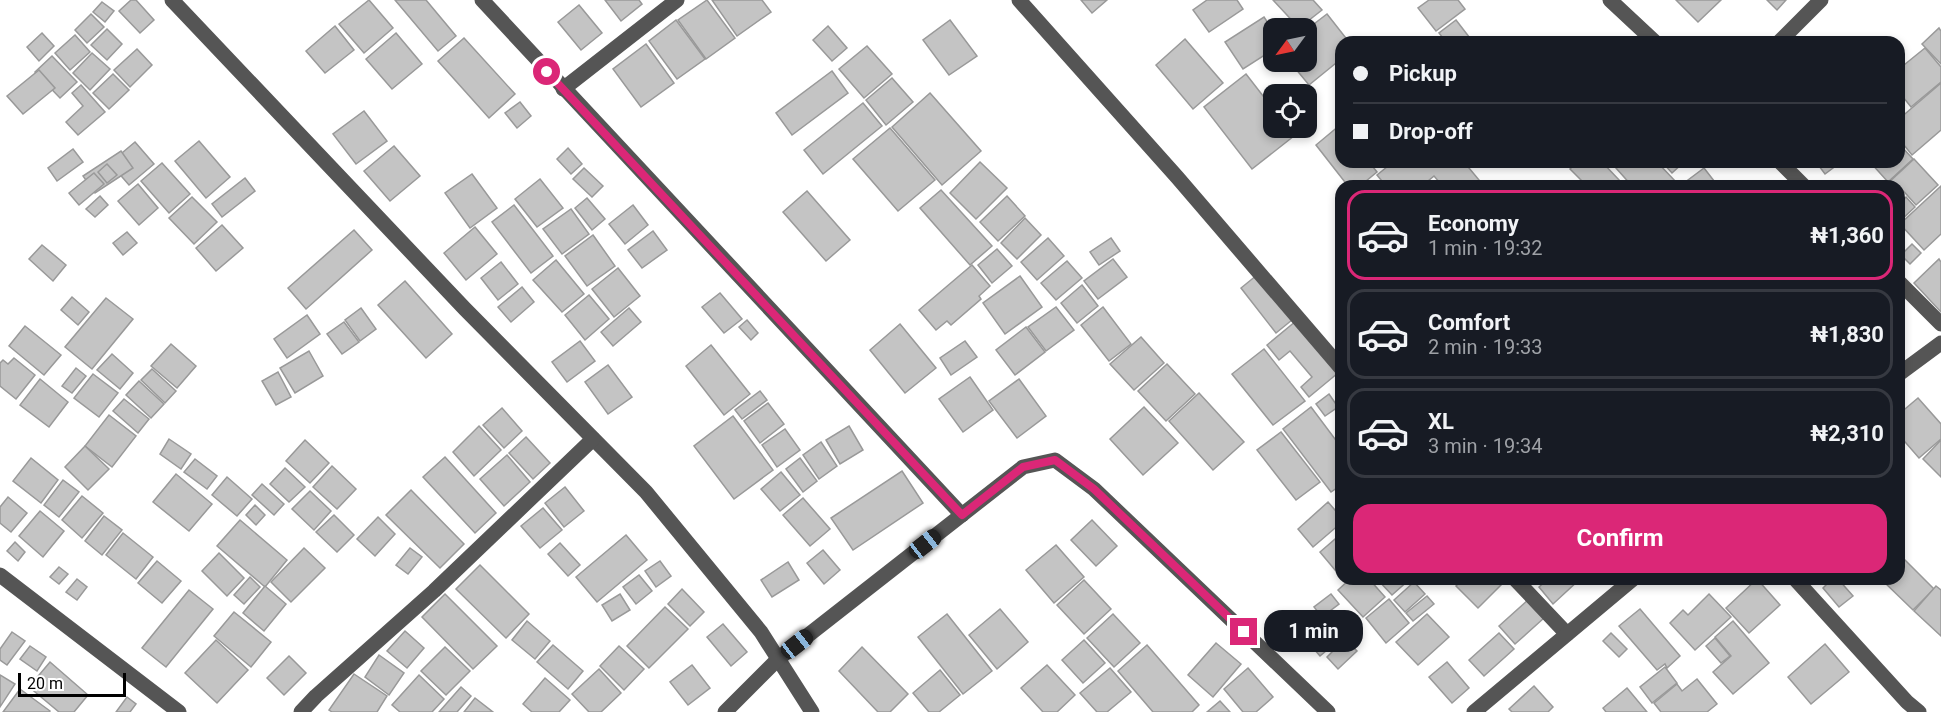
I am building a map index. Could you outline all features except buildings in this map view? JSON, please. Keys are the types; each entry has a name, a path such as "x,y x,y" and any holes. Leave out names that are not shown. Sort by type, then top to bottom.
{"street":[{"path":"172,0 465,309 646,492 761,632 812,712"},
{"path":"482,0 563,90 962,515"},
{"path":"563,90 677,0"},
{"path":"1019,0 1177,177 1335,361"},
{"path":"1610,0 1649,36"},
{"path":"1785,36 1821,0"},
{"path":"1786,168 1798,180"},
{"path":"1905,288 1941,324"},
{"path":"1905,370 1941,343"},
{"path":"301,712 434,591 593,439"},
{"path":"725,712 779,658 1023,467 1055,460 1094,489 1328,712"},
{"path":"0,575 179,712"},
{"path":"1521,585 1568,634"},
{"path":"1474,712 1626,585"},
{"path":"1800,585 1907,702 1919,712"}],"route":[{"path":"547,72 962,515 1023,467 1055,460 1094,489 1244,632"}]}
